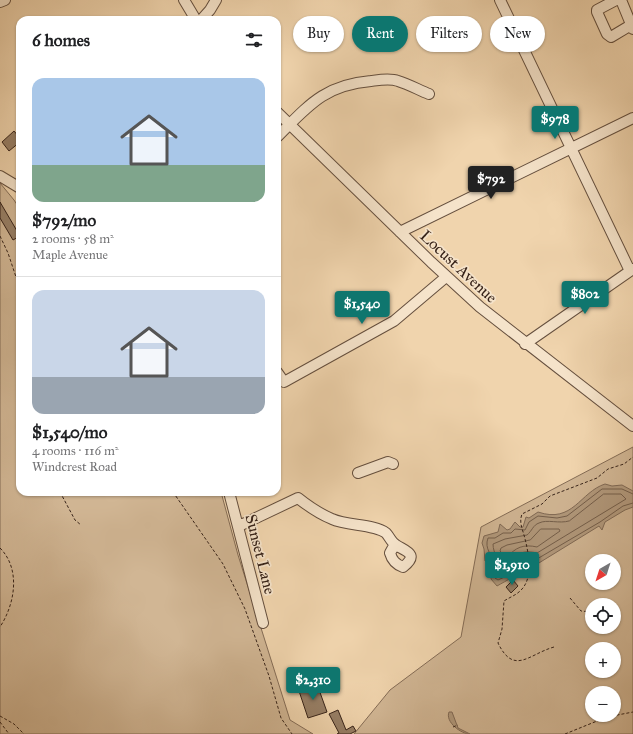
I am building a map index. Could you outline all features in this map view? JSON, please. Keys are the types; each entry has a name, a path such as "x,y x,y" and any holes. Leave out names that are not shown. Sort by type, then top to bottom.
{"street":[{"path":"0,2 5,0"},
{"path":"184,0 194,16"},
{"path":"205,16 216,0"},
{"path":"500,0 571,149 632,270 525,344"},
{"path":"621,0 632,27 611,37 607,34 596,12 597,10 621,0"},
{"path":"281,133 322,94 341,86 360,82 397,80 429,94"},
{"name":"Locust Avenue","path":"281,116 446,277 525,344 633,426"},
{"path":"400,232 633,118"},
{"path":"0,176 16,186"},
{"path":"281,378 284,382 394,321 446,277"},
{"path":"358,473 388,462 393,464"},
{"name":"Sunset Lane","path":"231,496 263,623"},
{"path":"239,526 298,498 332,519 346,524 378,529 386,533 395,544"}],"path":[{"path":"0,236 8,253 16,277"},
{"path":"554,647 541,651 529,659 516,662 505,656 498,643 502,629 504,601 523,588 527,582 528,552 521,525 522,514 542,504 550,496 597,478 608,470 624,464 633,457"},
{"path":"62,496 75,520 81,525"},
{"path":"176,496 223,564 244,609 269,676 281,718 292,734"},
{"path":"0,548 7,555 11,563 14,586 8,612 0,627"},
{"path":"570,598 581,611 585,611"},
{"path":"565,734 606,717 633,712"},
{"path":"0,716 14,724 24,734"},
{"path":"0,722 9,734"},
{"path":"453,728 458,725"}],"shaded area":[{"path":"0,183 16,203 16,496 222,496 238,555 290,720 313,734 0,734"},
{"path":"633,447 633,734 354,734 390,690 461,637 481,527"}],"water":[{"path":"605,484 612,486 622,485 633,491 633,507 605,522 602,530 599,526 534,566 530,565 531,561 522,563 518,571 509,580 497,586 491,579 492,569 489,561 485,561 482,543 484,536 498,532 500,524 507,530 510,529 515,522 520,527 523,527 526,517 529,518 538,512 550,515 568,511 589,493"},
{"path":"449,712 452,712 458,728 470,734 462,732 455,727 449,720"}],"building":[{"path":"14,131 16,133 16,145 9,151 2,142"},
{"path":"0,202 16,229 16,238 13,240 0,218"},
{"path":"513,580 518,586 511,593 506,587"},
{"path":"317,684 327,712 308,718 299,691"},
{"path":"338,710 346,730 353,726 356,731 350,734 337,734 339,733 329,714"}]}
